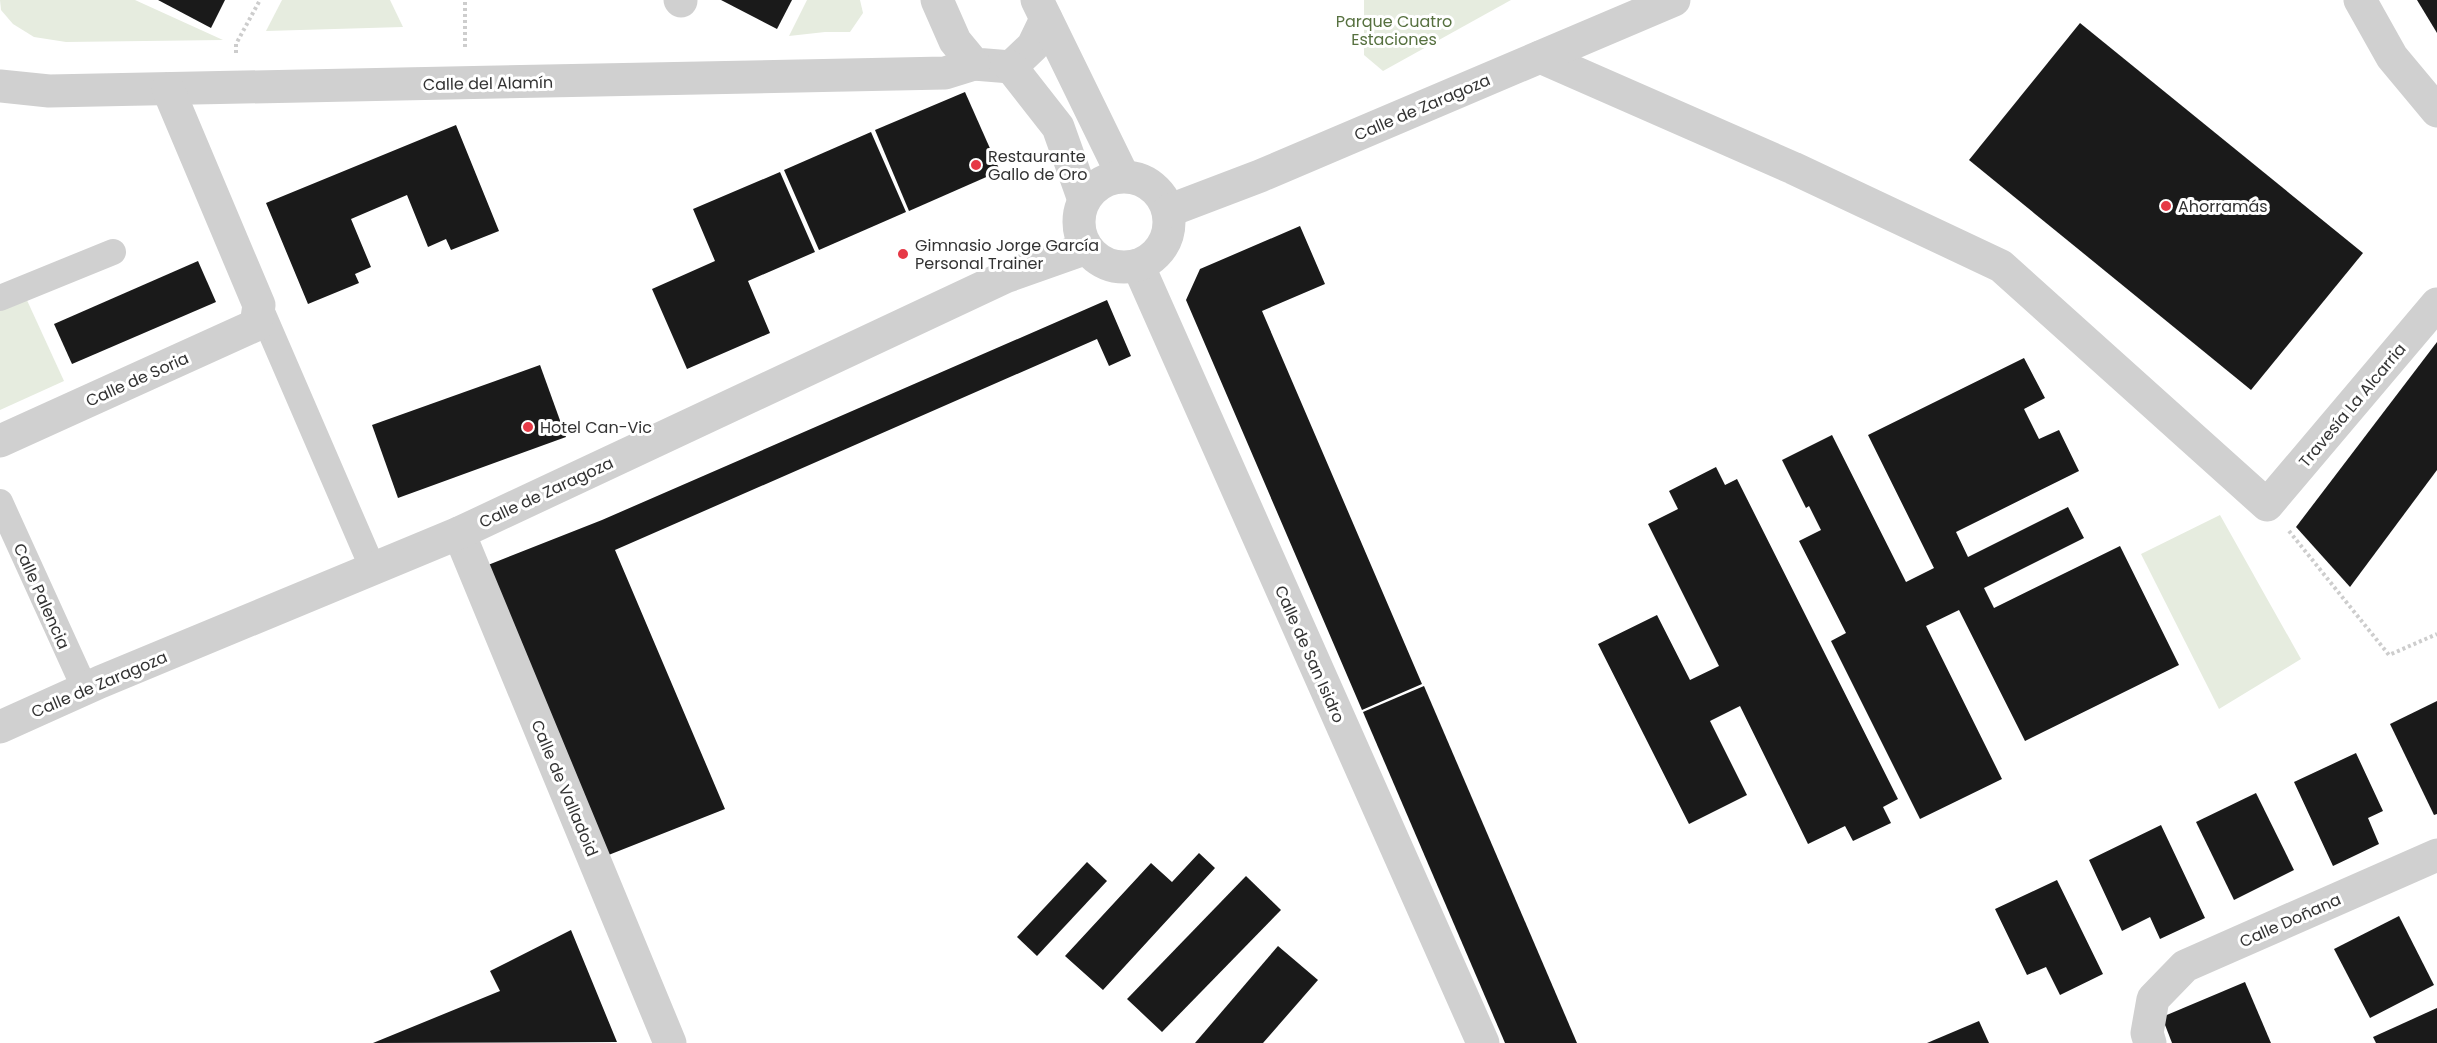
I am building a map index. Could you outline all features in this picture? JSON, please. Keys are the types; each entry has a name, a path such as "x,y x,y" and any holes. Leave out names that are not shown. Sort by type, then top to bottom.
{"street":[{"path":"937,0 955,41 974,64 1011,67 1058,127 1084,200"},
{"name":"Calle de Zaragoza","path":"1168,211 1260,176 1674,0"},
{"path":"2360,0 2392,57 2437,111"},
{"path":"1011,67 1033,46 1042,9"},
{"path":"1042,9 1123,177"},
{"path":"1540,57 1793,168 2001,266 2267,505"},
{"name":"Calle del Alamín","path":"0,86 49,91 945,73 974,64"},
{"path":"168,89 373,569"},
{"path":"1123,177 1143,180 1159,193 1168,211 1168,233 1157,253 1138,265 1119,267 1101,261 1087,248 1080,233 1079,217 1084,200 1100,183 1123,177"},
{"name":"Calle de Zaragoza","path":"0,727 85,689 459,533 1005,277 1087,248"},
{"path":"0,298 113,252"},
{"name":"Calle de San Isidro","path":"1138,265 1483,1043"},
{"name":"Travesía La Alcarria","path":"2267,505 2437,304"},
{"name":"Calle de Soria","path":"0,441 256,325 259,305"},
{"name":"Calle Palencia","path":"0,502 85,689"},
{"name":"Calle de Valladoid","path":"459,533 670,1043"},
{"name":"Calle Doñana","path":"2150,1043 2147,1033 2153,999 2185,966 2437,855"}],"path":[{"path":"240,88 236,44 260,0"},
{"path":"464,83 465,0"},
{"path":"2267,505 2389,655 2437,634"}],"green space":[{"path":"0,0 135,0 223,40 66,42 34,37 13,24 1,10"},
{"path":"282,0 390,0 403,27 266,31"},
{"path":"807,0 860,0 863,13 850,32 789,36"},
{"name":"Parque Cuatro Estaciones","path":"1364,0 1511,0 1383,71 1364,55"},
{"path":"20,285 64,381 0,410 0,294"},
{"path":"2220,515 2301,659 2219,709 2141,554"}],"building":[{"path":"158,0 225,0 211,28"},
{"path":"721,0 792,0 777,29"},
{"path":"2417,0 2437,0 2437,33"},
{"name":"Ahorramás","path":"2080,23 2363,253 2251,390 1969,160"},
{"path":"965,92 1000,171 909,211 875,130"},
{"path":"456,125 499,231 451,250 446,239 428,247 407,195 351,219 371,267 355,274 359,283 308,304 266,203"},
{"path":"871,132 906,212 819,250 784,170"},
{"path":"780,172 815,252 748,281 770,333 687,369 652,289 715,261 693,209"},
{"path":"1300,226 1325,284 1262,311 1422,684 1362,710 1186,300 1200,269"},
{"path":"198,261 216,302 72,364 54,324"},
{"path":"1107,300 1131,356 1109,366 1097,339 615,550 725,809 606,856 488,565 602,520"},
{"path":"2437,342 2437,470 2350,587 2296,527"},
{"path":"2024,358 2045,398 2024,409 2039,439 2059,430 2079,471 1956,532 1968,557 2068,507 2084,538 1984,588 1994,608 2120,546 2179,665 2025,741 1959,610 1926,626 2002,779 1920,819 1831,641 1846,633 1799,541 1821,530 1809,506 1806,508 1782,460 1832,435 1906,582 1934,568 1868,435"},
{"path":"540,365 566,437 398,498 372,425"},
{"path":"1716,467 1725,485 1737,479 1898,799 1883,807 1891,823 1853,841 1845,826 1808,844 1740,706 1710,721 1747,795 1689,824 1598,644 1657,615 1690,680 1719,666 1648,524 1678,509 1669,491"},
{"path":"1424,686 1577,1043 1505,1043 1363,712"},
{"path":"2437,701 2437,814 2434,815 2390,724"},
{"path":"2356,753 2383,811 2368,818 2379,844 2333,866 2294,782"},
{"path":"2256,793 2294,870 2234,900 2196,822"},
{"path":"2161,825 2205,918 2160,939 2150,917 2122,931 2089,860"},
{"path":"1199,853 1215,868 1103,990 1065,956 1151,863 1172,882"},
{"path":"1087,862 1107,881 1037,956 1017,937"},
{"path":"1246,876 1281,910 1162,1032 1127,999"},
{"path":"2057,880 2103,974 2060,995 2046,967 2027,975 1995,909"},
{"path":"2399,916 2434,985 2370,1018 2334,949"},
{"path":"571,930 617,1042 373,1043 500,991 490,971"},
{"path":"1278,946 1318,980 1263,1043 1195,1043"},
{"path":"2245,982 2271,1043 2172,1043 2162,1017"},
{"path":"2437,1008 2437,1043 2376,1043 2373,1037"},
{"path":"1979,1021 1989,1043 1927,1043"}],"place":[{"name":"Restaurante Gallo de Oro","path":"976,165"},
{"name":"Ahorramás","path":"2166,206"},
{"name":"Gimnasio Jorge García Personal Trainer","path":"903,254"},
{"name":"Hotel Can-Vic","path":"528,427"}]}
